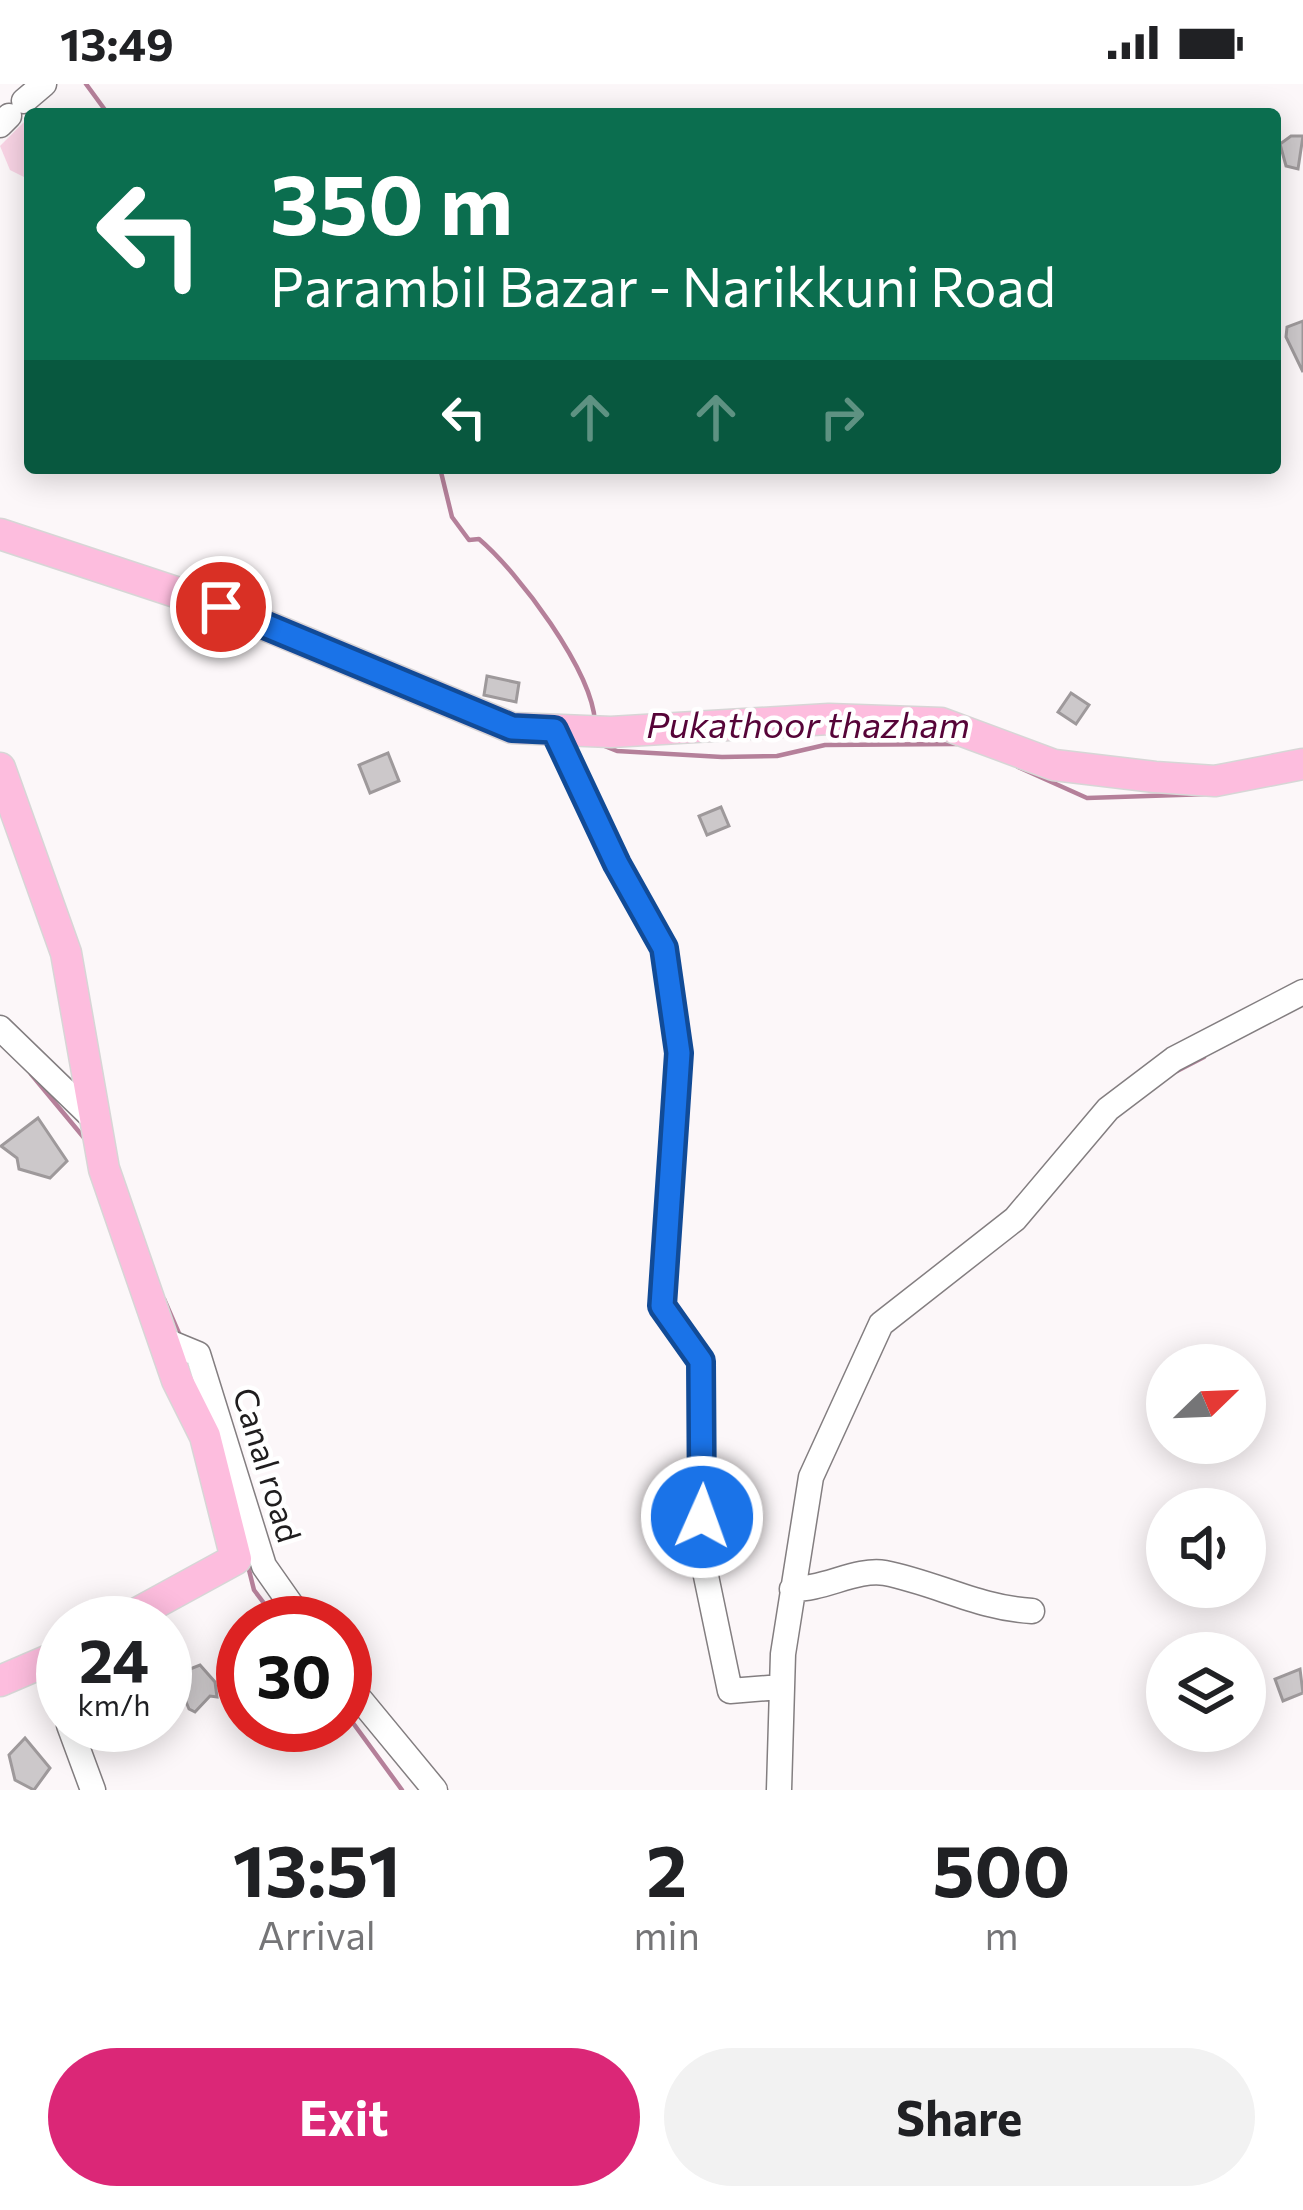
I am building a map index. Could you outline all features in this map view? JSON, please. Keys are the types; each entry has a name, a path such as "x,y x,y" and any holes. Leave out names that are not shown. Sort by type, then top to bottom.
{"main road":[{"path":"0,535 221,607 512,728 714,730 830,719 941,723 1054,765 1155,777 1215,781 1303,764"},
{"path":"0,768 66,953 104,1169 164,1340 205,1436 236,1559 168,1596"},
{"path":"0,1682 36,1665"}],"street":[{"path":"11,114 44,84"},
{"path":"554,730 617,864 664,948 679,1053 662,1306 701,1361 701,1552 730,1691 781,1687"},
{"path":"779,1790 781,1687 802,1589 811,1477 881,1324 1015,1219 1108,1109 1174,1059 1303,992"},
{"path":"0,1028 95,1120"},
{"name":"Canal road","path":"164,1340 198,1354 264,1566 285,1596"},
{"path":"802,1589 880,1572 996,1609 1032,1611"},
{"path":"372,1714 435,1790"},
{"path":"79,1752 93,1790"}],"shaded area":[{"path":"24,122 24,177 10,170 0,146"}],"building":[{"path":"1291,136 1303,136 1298,169 1286,166 1281,143"},
{"path":"1303,321 1303,372 1286,337 1287,327"},
{"path":"487,676 519,683 516,702 484,695"},
{"path":"1071,693 1089,705 1076,724 1058,712"},
{"path":"388,753 399,781 370,793 359,765"},
{"path":"721,807 729,826 707,835 699,816"},
{"path":"38,1118 67,1161 50,1178 19,1169 17,1158 1,1146"},
{"path":"200,1665 216,1690 216,1697 210,1696 195,1712 192,1710 192,1668"},
{"path":"1300,1669 1303,1693 1283,1701 1275,1679"},
{"path":"25,1738 50,1768 34,1790 15,1780 9,1755"}],"waterway":[{"path":"86,84 104,108"},
{"name":"Pukathoor thazham","path":"441,474 452,517 469,540 479,539 495,554 567,650 591,701 595,722"},
{"name":"Pukathoor thazham","path":"597,743 617,751 722,757 777,756 825,745 957,744"},
{"name":"Pukathoor thazham","path":"1018,767 1087,798 1209,794"},
{"path":"1177,1071 1204,1057"},
{"path":"31,1074 85,1139"},
{"path":"164,1299 181,1338"},
{"path":"247,1562 259,1596"},
{"path":"372,1749 402,1790"}],"route":[{"path":"221,607 512,728 554,730 617,864 664,948 679,1053 678,1122 668,1177 662,1306 701,1361 702,1517"}]}
